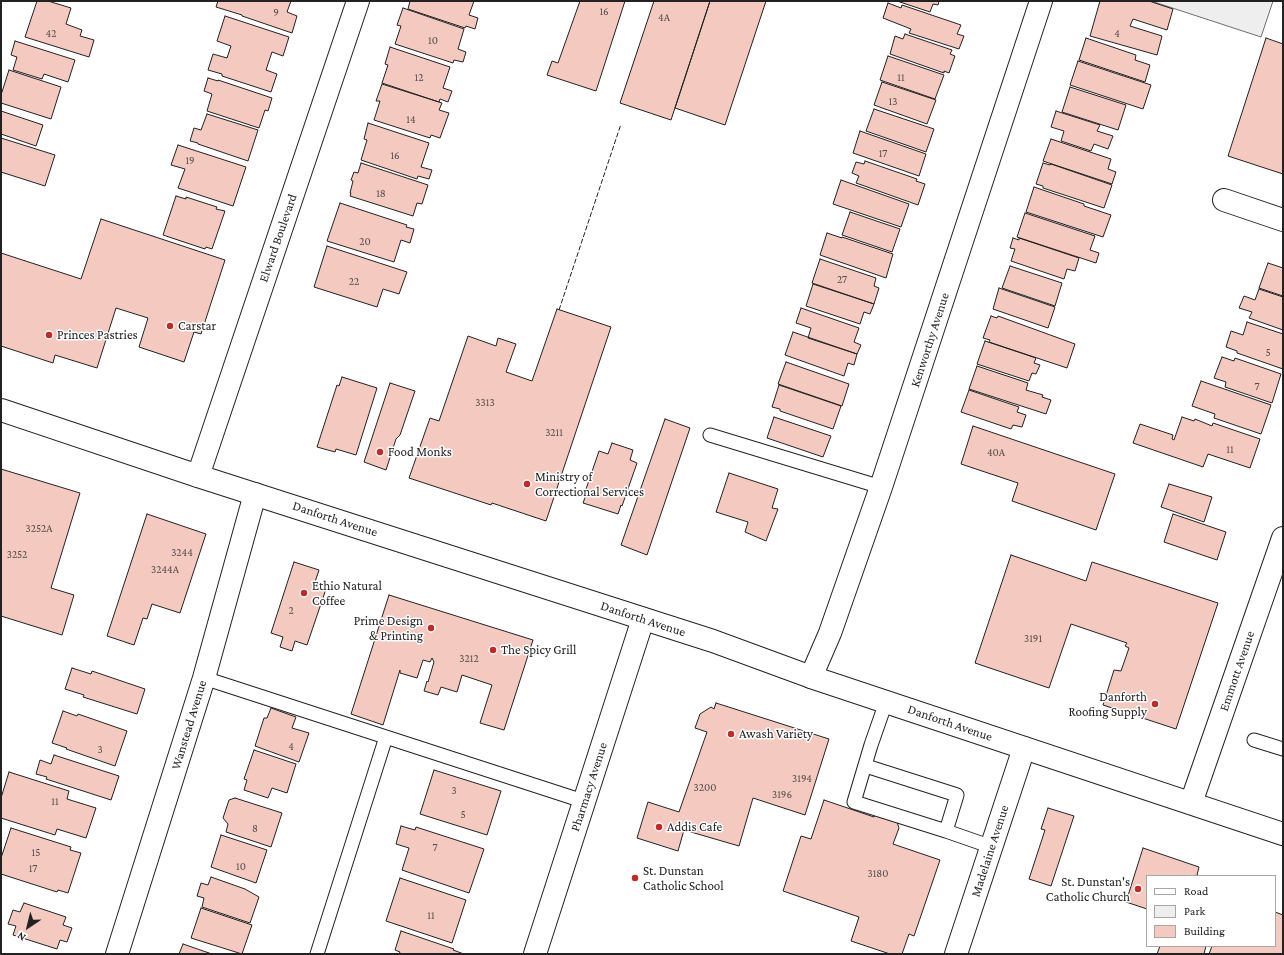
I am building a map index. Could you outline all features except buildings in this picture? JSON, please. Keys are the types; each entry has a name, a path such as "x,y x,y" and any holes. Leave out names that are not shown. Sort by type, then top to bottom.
{"street":[{"name":"Elward Boulevard","path":"198,476 358,1"},
{"name":"Kenworthy Avenue","path":"811,677 830,633 881,487 1041,1"},
{"path":"1224,200 1283,220"},
{"name":"Danforth Avenue","path":"1,410 198,476 713,641 811,677 1283,834"},
{"name":"Wanstead Avenue","path":"117,954 204,678 255,494"},
{"name":"Emmott Avenue","path":"1191,803 1283,538"},
{"name":"Pharmacy Avenue","path":"534,954 643,619"},
{"name":"Madelaine Avenue","path":"956,954 1024,748"}],"lane":[{"path":"710,435 881,487"},
{"path":"204,678 584,801"},
{"path":"886,702 854,802 992,847"},
{"path":"317,954 386,737"},
{"path":"1254,740 1283,749"},
{"path":"866,766 957,795 946,831"}],"green space":[{"path":"1151,1 1273,1 1261,37"}],"fence":[{"path":"559,310 621,124"}],"place":[{"name":"Carstar","path":"170,326"},
{"name":"Princes Pastries","path":"49,335"},
{"name":"Food Monks","path":"380,452"},
{"name":"Ministry of Correctional Services","path":"527,484"},
{"name":"Ethio Natural Coffee","path":"304,593"},
{"name":"Prime Design & Printing","path":"431,628"},
{"name":"The Spicy Grill","path":"493,650"},
{"name":"Danforth Roofing Supply","path":"1155,704"},
{"name":"Awash Variety","path":"731,734"},
{"name":"Addis Cafe","path":"659,827"},
{"name":"St. Dunstan Catholic School","path":"635,878"},
{"name":"St. Dunstan's Catholic Church","path":"1138,889"}]}
